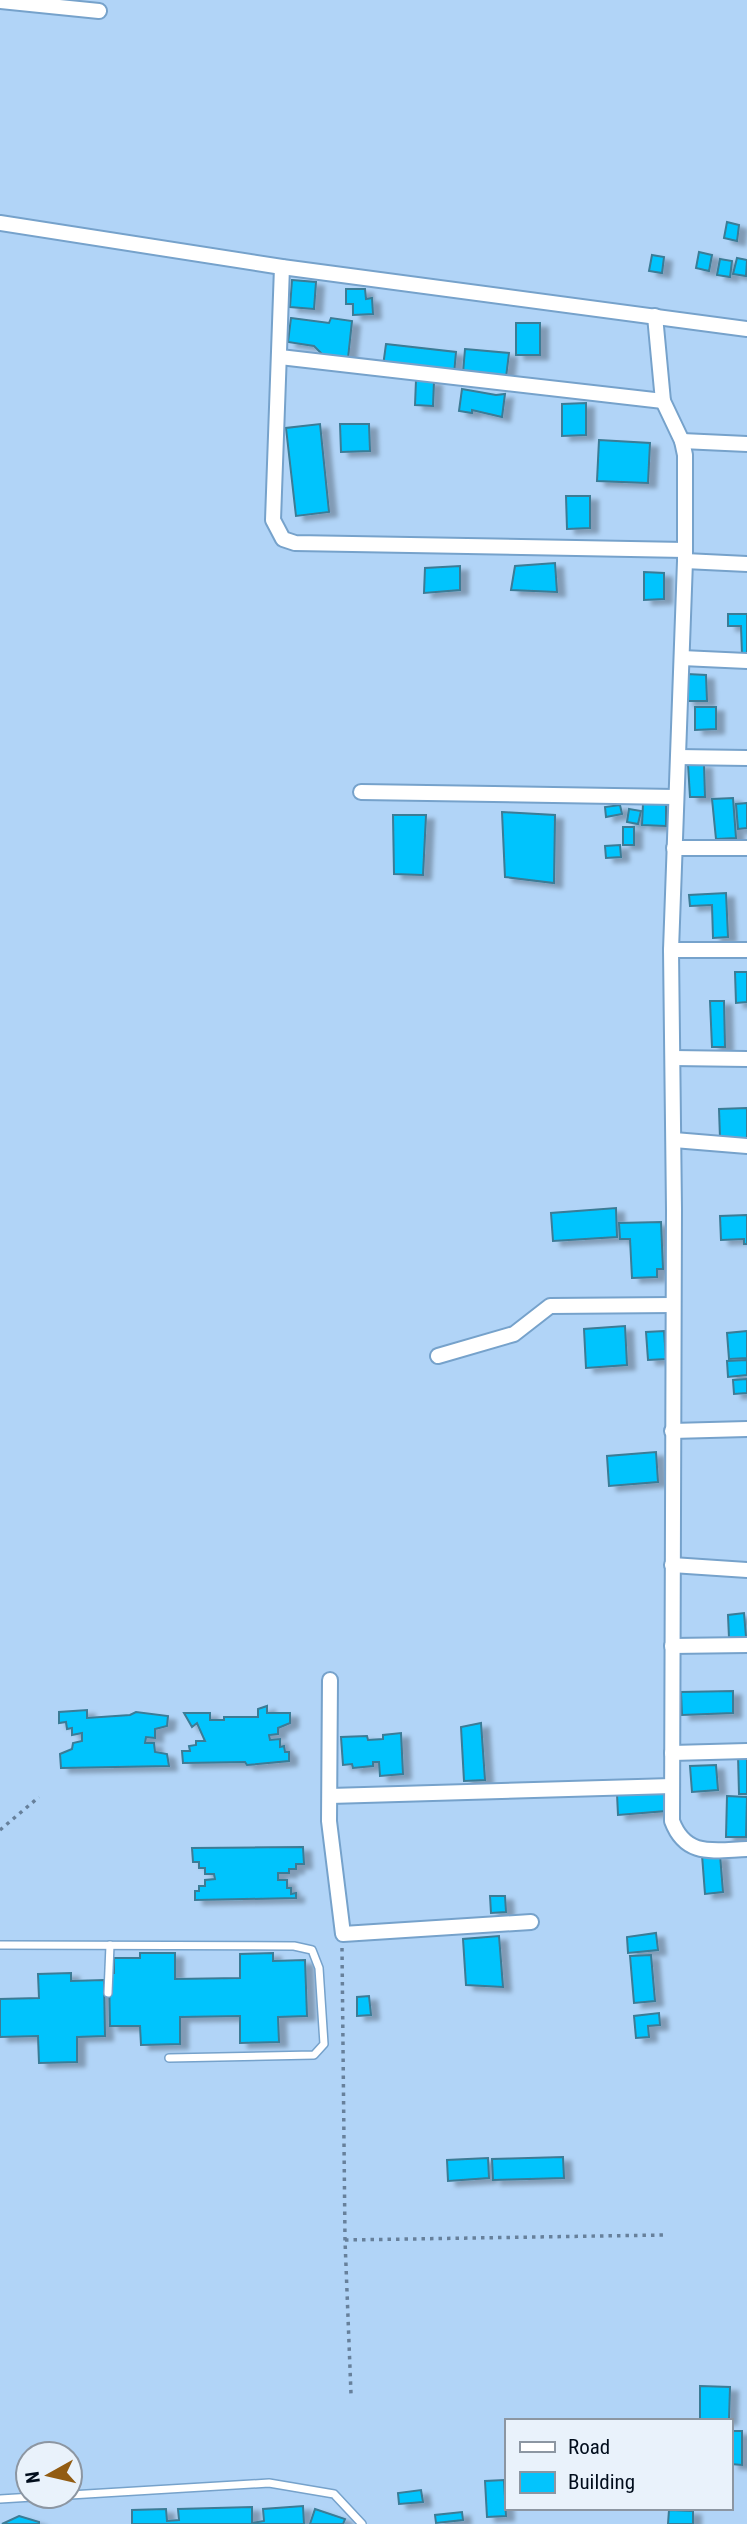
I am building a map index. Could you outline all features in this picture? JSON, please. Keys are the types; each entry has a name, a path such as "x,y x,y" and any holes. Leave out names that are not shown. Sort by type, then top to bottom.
{"street":[{"path":"0,1 99,11"},
{"path":"0,223 282,267 747,329"},
{"path":"282,267 273,520 283,539 295,543 685,555 747,564"},
{"path":"655,316 663,401 682,441 685,555 671,950 674,1140 672,1821 684,1843 705,1850 747,1849"},
{"path":"280,357 663,401"},
{"path":"682,441 747,444"},
{"path":"682,658 747,661"},
{"path":"678,757 747,758"},
{"path":"361,792 675,797"},
{"path":"674,848 747,848"},
{"path":"671,950 747,950"},
{"path":"673,1058 747,1059"},
{"path":"674,1140 747,1146"},
{"path":"438,1356 514,1334 550,1306 673,1305"},
{"path":"672,1431 747,1429"},
{"path":"672,1565 747,1570"},
{"path":"672,1646 747,1645"},
{"path":"330,1680 329,1821 343,1934 531,1922"},
{"path":"672,1753 747,1751"},
{"path":"330,1796 672,1786"}],"lane":[{"path":"0,1945 294,1946 312,1950 320,1968 324,2044 314,2055 169,2058"},
{"path":"108,1993 110,1945"},
{"path":"84,2494 269,2483 334,2494 362,2524"}],"path":[{"path":"0,1830 39,1797"},
{"path":"343,1934 345,2240 351,2394"},
{"path":"345,2240 663,2235"}],"building":[{"path":"727,222 739,225 737,241 724,238"},
{"path":"699,252 712,255 709,271 696,268"},
{"path":"652,255 664,257 662,273 649,271"},
{"path":"737,258 747,260 746,276 733,274"},
{"path":"720,259 732,261 730,277 717,275"},
{"path":"292,280 316,282 314,309 290,307"},
{"path":"346,289 365,289 366,299 372,298 373,314 353,315 353,304 346,304"},
{"path":"291,318 329,323 331,318 352,321 348,358 323,355 314,346 288,342"},
{"path":"516,323 540,323 540,355 516,355"},
{"path":"386,344 456,352 454,374 383,366"},
{"path":"465,349 509,353 506,377 463,373"},
{"path":"416,380 434,381 433,406 415,405"},
{"path":"462,389 505,394 502,417 472,410 472,413 459,411"},
{"path":"586,403 586,435 562,436 562,404"},
{"path":"320,424 329,512 296,516 286,428"},
{"path":"340,424 369,424 370,451 341,452"},
{"path":"599,440 650,443 648,483 597,481"},
{"path":"566,496 590,496 590,528 567,529"},
{"path":"555,563 557,592 511,590 515,566"},
{"path":"460,566 460,590 424,593 425,568"},
{"path":"644,572 664,573 664,599 644,600"},
{"path":"728,614 747,614 747,655 742,655 741,626 728,626"},
{"path":"687,674 706,675 707,701 686,701"},
{"path":"695,707 716,707 716,729 695,730"},
{"path":"688,764 704,764 705,797 690,797"},
{"path":"733,798 736,838 716,839 712,799"},
{"path":"747,803 747,828 738,829 736,804"},
{"path":"643,804 666,804 666,826 642,825"},
{"path":"620,805 622,814 606,817 605,807"},
{"path":"629,809 641,811 638,824 627,822"},
{"path":"502,812 555,815 554,883 505,877"},
{"path":"393,815 426,815 423,875 394,874"},
{"path":"623,827 634,827 634,845 623,845"},
{"path":"620,845 621,857 606,858 605,846"},
{"path":"726,893 728,937 713,938 712,905 690,906 689,895"},
{"path":"735,972 747,972 747,1002 736,1003"},
{"path":"710,1001 724,1001 725,1047 712,1047"},
{"path":"747,1108 747,1138 720,1138 719,1109"},
{"path":"616,1208 617,1237 553,1241 551,1213"},
{"path":"747,1215 747,1244 744,1244 744,1239 721,1240 720,1216"},
{"path":"661,1222 663,1269 657,1269 657,1277 632,1278 630,1239 620,1239 619,1223"},
{"path":"625,1326 627,1365 586,1368 584,1329"},
{"path":"664,1331 666,1359 648,1360 646,1332"},
{"path":"747,1331 747,1358 729,1359 727,1333"},
{"path":"747,1360 747,1375 728,1377 727,1361"},
{"path":"747,1379 747,1393 734,1394 733,1380"},
{"path":"656,1452 658,1482 609,1486 607,1456"},
{"path":"744,1613 746,1637 729,1638 728,1615"},
{"path":"733,1691 733,1713 682,1715 681,1692"},
{"path":"267,1706 267,1713 290,1713 290,1723 278,1728 278,1734 269,1735 270,1740 280,1739 280,1747 284,1746 285,1752 289,1752 289,1761 247,1765 245,1762 183,1763 182,1751 190,1751 189,1746 196,1745 196,1741 205,1741 197,1723 192,1727 184,1713 210,1713 210,1720 224,1720 224,1717 258,1717 258,1709"},
{"path":"87,1710 87,1718 130,1715 136,1712 168,1716 167,1726 155,1729 155,1738 146,1737 145,1743 154,1743 155,1752 167,1754 169,1766 61,1768 60,1754 72,1749 73,1743 82,1741 82,1733 72,1735 72,1728 67,1729 66,1722 59,1723 59,1712"},
{"path":"481,1723 485,1780 464,1781 461,1727"},
{"path":"401,1733 403,1774 380,1776 379,1762 373,1762 373,1766 353,1768 352,1764 343,1765 341,1737 367,1736 368,1740 383,1739 383,1735"},
{"path":"738,1755 747,1755 747,1794 739,1794"},
{"path":"716,1765 718,1790 692,1792 690,1766"},
{"path":"664,1791 666,1811 618,1815 617,1794"},
{"path":"727,1796 747,1797 746,1837 726,1837"},
{"path":"303,1847 304,1864 296,1864 296,1869 289,1869 289,1873 278,1873 278,1880 287,1880 287,1888 291,1888 291,1894 296,1893 296,1898 195,1900 195,1891 199,1891 199,1886 205,1886 205,1880 215,1879 214,1874 205,1874 205,1868 199,1868 199,1862 193,1862 192,1848"},
{"path":"702,1855 720,1855 723,1892 705,1894"},
{"path":"490,1896 505,1896 506,1912 491,1913"},
{"path":"656,1933 658,1950 628,1953 627,1937"},
{"path":"499,1936 503,1987 466,1985 463,1939"},
{"path":"140,1953 175,1953 175,1979 240,1978 240,1954 273,1953 273,1961 305,1960 307,2016 278,2017 279,2042 240,2043 240,2016 180,2017 180,2044 141,2045 140,2026 110,2026 109,1973 114,1973 114,1958 140,1958"},
{"path":"651,1955 655,2001 634,2003 630,1956"},
{"path":"71,1973 71,1981 104,1980 105,2036 77,2037 77,2062 39,2063 38,2036 0,2037 0,1999 39,1998 38,1974"},
{"path":"369,1996 371,2015 357,2016 357,1997"},
{"path":"659,2013 660,2025 648,2026 649,2037 636,2038 634,2016"},
{"path":"563,2157 564,2178 493,2180 492,2159"},
{"path":"488,2158 489,2178 448,2181 447,2160"},
{"path":"700,2386 730,2387 729,2419 700,2419"},
{"path":"733,2431 742,2431 742,2465 733,2464"},
{"path":"504,2480 506,2516 487,2517 485,2481"},
{"path":"421,2490 423,2502 399,2504 398,2493"},
{"path":"303,2506 304,2524 132,2524 132,2510 166,2509 167,2521 179,2520 178,2509 252,2507 252,2523 264,2521 263,2509"},
{"path":"315,2509 345,2519 343,2524 310,2524"},
{"path":"669,2510 693,2511 693,2524 668,2524"},
{"path":"462,2512 463,2520 436,2523 435,2515"},
{"path":"19,2516 39,2522 39,2524 2,2524"}]}
